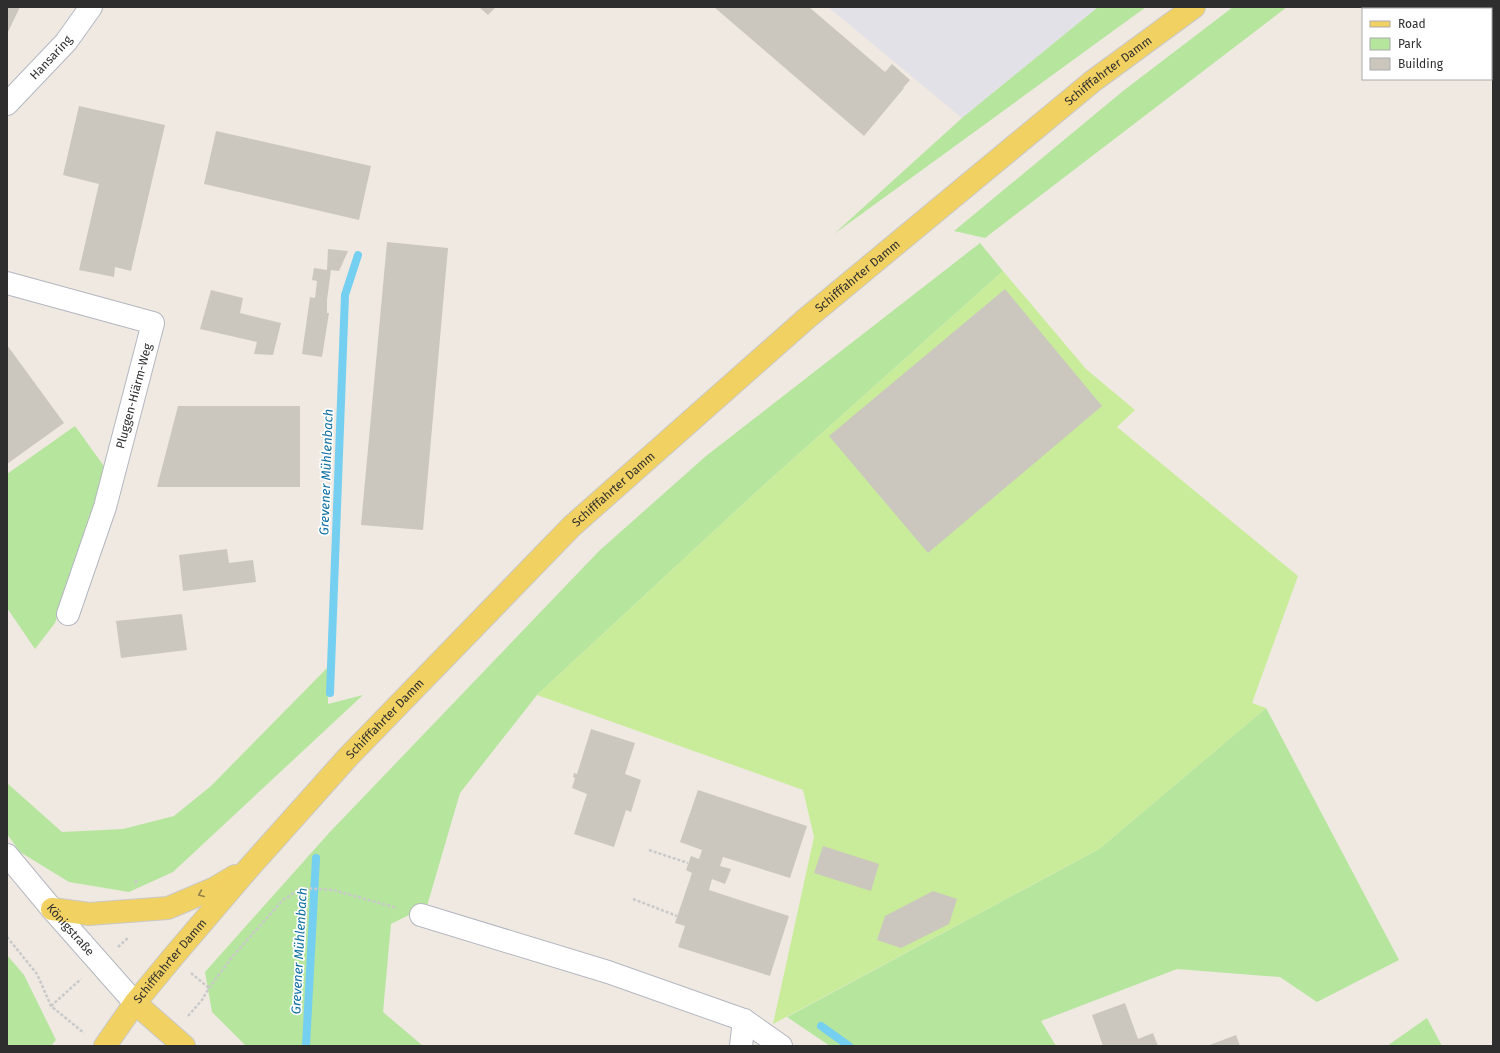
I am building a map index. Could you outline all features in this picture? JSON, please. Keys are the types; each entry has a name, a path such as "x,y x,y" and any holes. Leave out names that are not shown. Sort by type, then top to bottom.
{"main road":[{"name":"Schifffahrter Damm","path":"96,1041 135,1003 248,869 348,757 572,526 813,313 1093,81 1194,7"},
{"path":"52,909 89,914 168,908 215,888 248,869"},
{"path":"135,1003 184,1046"}],"street":[{"name":"Hansaring","path":"7,104 66,42 90,7"},
{"name":"Pluggen-Hiärm-Weg","path":"7,282 153,324 105,507 68,614"},
{"name":"Königstraße","path":"7,855 52,909 135,1003"},
{"path":"421,915 608,972 744,1020 781,1046"},
{"path":"741,1046 744,1020"}],"path":[{"path":"649,850 688,863"},
{"path":"209,988 232,957 277,906 300,888 332,890 421,915"},
{"path":"633,899 677,916"},
{"path":"7,937 37,974 51,1006 96,1041"}],"shaded area":[{"path":"828,7 1098,7 962,118"}],"green space":[{"path":"1098,7 1146,7 834,234 962,118"},
{"path":"1233,7 1287,7 985,238 954,231 1123,91"},
{"path":"980,243 1003,271 756,492 537,695 460,793 427,906 391,924 383,1012 423,1046 246,1046 212,1012 205,972 329,833 599,551 706,456"},
{"path":"1003,271 1086,369 1135,410 1117,427 1298,576 1252,703 1266,708 1099,849 773,1024 814,837 803,790 537,695 756,492"},
{"path":"75,426 106,469 82,547 55,623 35,649 7,608 7,474"},
{"path":"328,667 328,704 363,695 173,872 129,892 69,882 20,852 7,834 7,783 62,832 123,829 174,816 211,786"},
{"path":"1266,708 1399,960 1317,1002 1280,977 1177,969 1041,1021 1056,1046 830,1046 787,1017 1099,849"},
{"path":"7,955 24,975 56,1040 51,1046 7,1046"},
{"path":"1427,1018 1442,1046 1387,1046"}],"building":[{"path":"7,7 20,7 7,34"},
{"path":"479,7 496,7 488,15"},
{"path":"714,7 809,7 885,72 892,64 910,80 864,136"},
{"path":"79,106 165,125 131,271 115,267 114,277 79,270 99,184 63,175"},
{"path":"216,131 371,166 359,220 204,184"},
{"path":"387,242 448,248 423,530 361,525"},
{"path":"328,249 348,251 339,271 331,270 327,300 327,313 329,313 322,357 302,354 310,297 315,298 317,281 312,280 314,268 327,270"},
{"path":"1005,289 1102,406 928,553 829,436"},
{"path":"211,290 243,298 240,313 281,323 273,355 254,354 257,342 200,329"},
{"path":"7,345 64,423 7,464"},
{"path":"178,406 300,406 300,487 157,487"},
{"path":"227,549 229,563 253,560 256,582 183,591 179,555"},
{"path":"182,614 187,650 121,658 116,621"},
{"path":"591,729 635,743 625,774 641,780 631,812 626,810 614,847 574,834 587,794 572,788 575,778 573,777 574,773 577,774"},
{"path":"698,790 807,826 790,878 723,857 720,866 731,869 725,884 712,879 709,890 789,916 770,976 678,947 685,926 675,923 692,873 686,870 691,856 699,859 702,850 680,842"},
{"path":"823,846 879,864 871,891 814,873"},
{"path":"933,891 957,899 949,924 901,948 877,940 885,916"},
{"path":"1125,1003 1138,1039 1153,1033 1158,1046 1103,1046 1092,1015"},
{"path":"1236,1035 1240,1046 1207,1046"}],"waterway":[{"name":"Grevener Mühlenbach","path":"330,693 345,295 358,255"},
{"name":"Grevener Mühlenbach","path":"306,1046 316,858"},
{"path":"821,1026 849,1046"}]}
